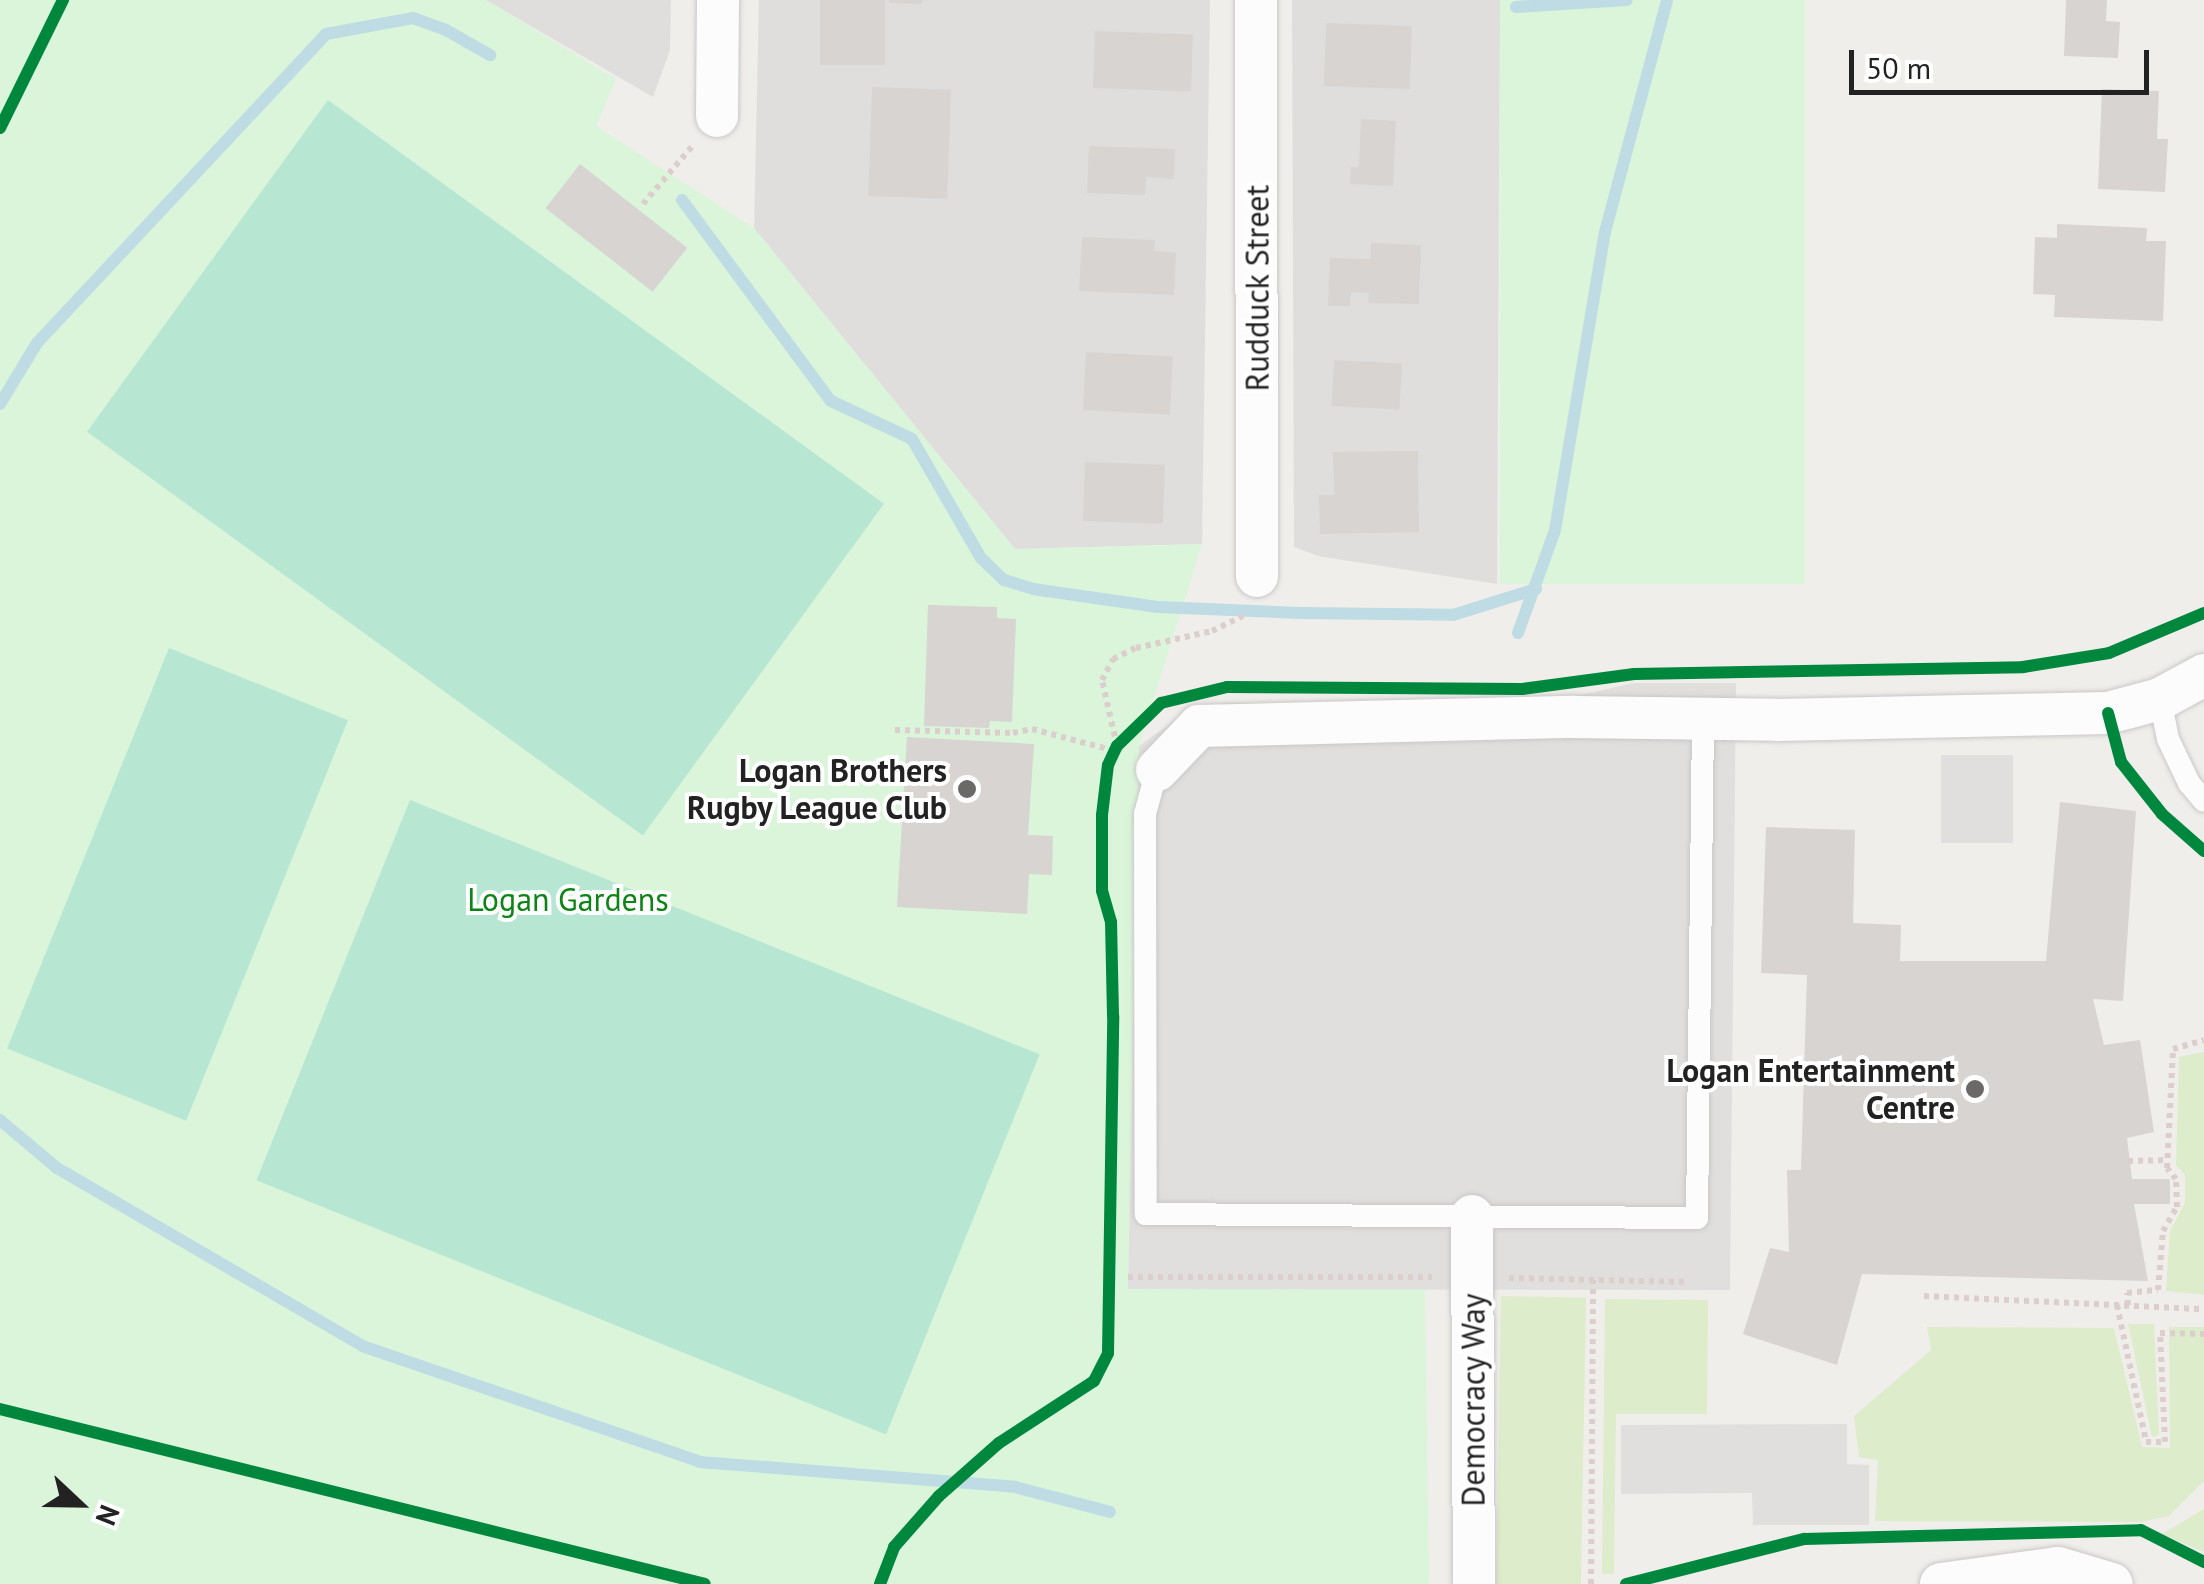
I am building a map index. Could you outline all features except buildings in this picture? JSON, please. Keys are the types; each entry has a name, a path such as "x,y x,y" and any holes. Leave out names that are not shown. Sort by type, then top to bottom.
{"street":[{"path":"717,116 718,0"},
{"name":"Rudduck Street","path":"1256,0 1257,576"},
{"path":"1156,770 1199,726 2108,713 2160,699 2204,675"},
{"name":"Democracy Way","path":"1472,1216 1474,1584"},
{"path":"1941,1584 2058,1568 2112,1584"}],"lane":[{"path":"2160,699 2168,739 2188,783 2204,802"},
{"path":"1156,770 1145,814 1146,1214 1697,1218 1703,718"}],"path":[{"path":"643,204 670,172"},
{"path":"1116,748 1102,680 1113,660 1136,648 1212,631"},
{"path":"895,730 1012,734 1032,729 1116,748"},
{"path":"1108,765 1128,735"},
{"path":"2128,1305 2127,1292 2158,1290 2163,1232 2177,1207 2176,1180 2168,1168 2173,1050 2204,1040"},
{"path":"2128,1161 2168,1160"},
{"path":"1128,1276 1687,1282"},
{"path":"1591,1584 1593,1280"},
{"path":"1924,1296 2204,1309"},
{"path":"2117,1304 2146,1442 2165,1442 2160,1333 2204,1334"}],"shaded area":[{"path":"486,0 671,0 670,50 653,97"},
{"path":"759,0 1210,0 1202,544 1015,549 754,228"},
{"path":"1292,0 1500,0 1497,584 1318,556 1294,547"},
{"path":"1634,683 1736,683 1730,1290 1128,1289 1139,746 1181,716 1223,703 1546,703"},
{"path":"1941,755 2013,755 2013,843 1941,843"},
{"path":"1847,1424 1847,1464 1869,1465 1869,1525 1753,1525 1752,1493 1621,1494 1621,1425"}],"green space":[{"name":"Logan Gardens","path":"0,0 486,0 616,79 596,126 754,228 1015,549 1202,544 1139,746 1128,1288 1425,1289 1429,1584 0,1584"},
{"path":"1500,0 1805,0 1805,584 1500,584"},
{"path":"328,100 884,504 643,836 87,432"},
{"path":"169,648 348,720 186,1121 7,1049"},
{"path":"410,800 1040,1054 886,1435 256,1180"},
{"path":"2204,1052 2204,1295 2166,1291 2170,1231 2185,1203 2185,1175 2176,1165 2179,1057"},
{"path":"1501,1296 1586,1297 1581,1584 1496,1584"},
{"path":"1605,1299 1708,1300 1707,1414 1616,1414 1614,1574 1602,1574"},
{"path":"2128,1324 2154,1324 2159,1435 2152,1437"},
{"path":"1927,1327 2114,1328 2142,1447 2170,1448 2169,1327 2204,1327 2204,1481 2169,1516 2141,1522 1875,1521 1878,1460 1859,1457 1854,1416 1931,1350"},
{"path":"2204,1509 2204,1552 2162,1534"}],"waterway":[{"path":"1516,7 1627,0"},
{"path":"1518,633 1555,530 1605,232 1667,0"},
{"path":"0,404 37,343 326,34 413,18 446,30 490,55"},
{"path":"682,200 831,401 912,439 981,558 1004,580 1033,589 1158,607 1300,613 1453,615 1536,589"},
{"path":"0,1120 57,1168 365,1347 700,1462 1015,1487 1110,1512"}],"cycle path":[{"path":"0,128 63,0"},
{"path":"880,1584 894,1547 939,1496 999,1443 1094,1381 1108,1353 1113,1016 1111,922 1102,891 1102,815 1108,765 1117,746 1161,703 1227,687 1522,689 1634,674 2023,667 2109,653 2204,613"},
{"path":"2108,713 2121,762 2162,814 2204,851"},
{"path":"0,1409 705,1584"},
{"path":"1626,1584 1804,1539 2141,1530 2204,1562"}],"place":[{"name":"Logan Brothers Rugby League Club","path":"967,789"},
{"name":"Logan Entertainment Centre","path":"1975,1089"}]}
